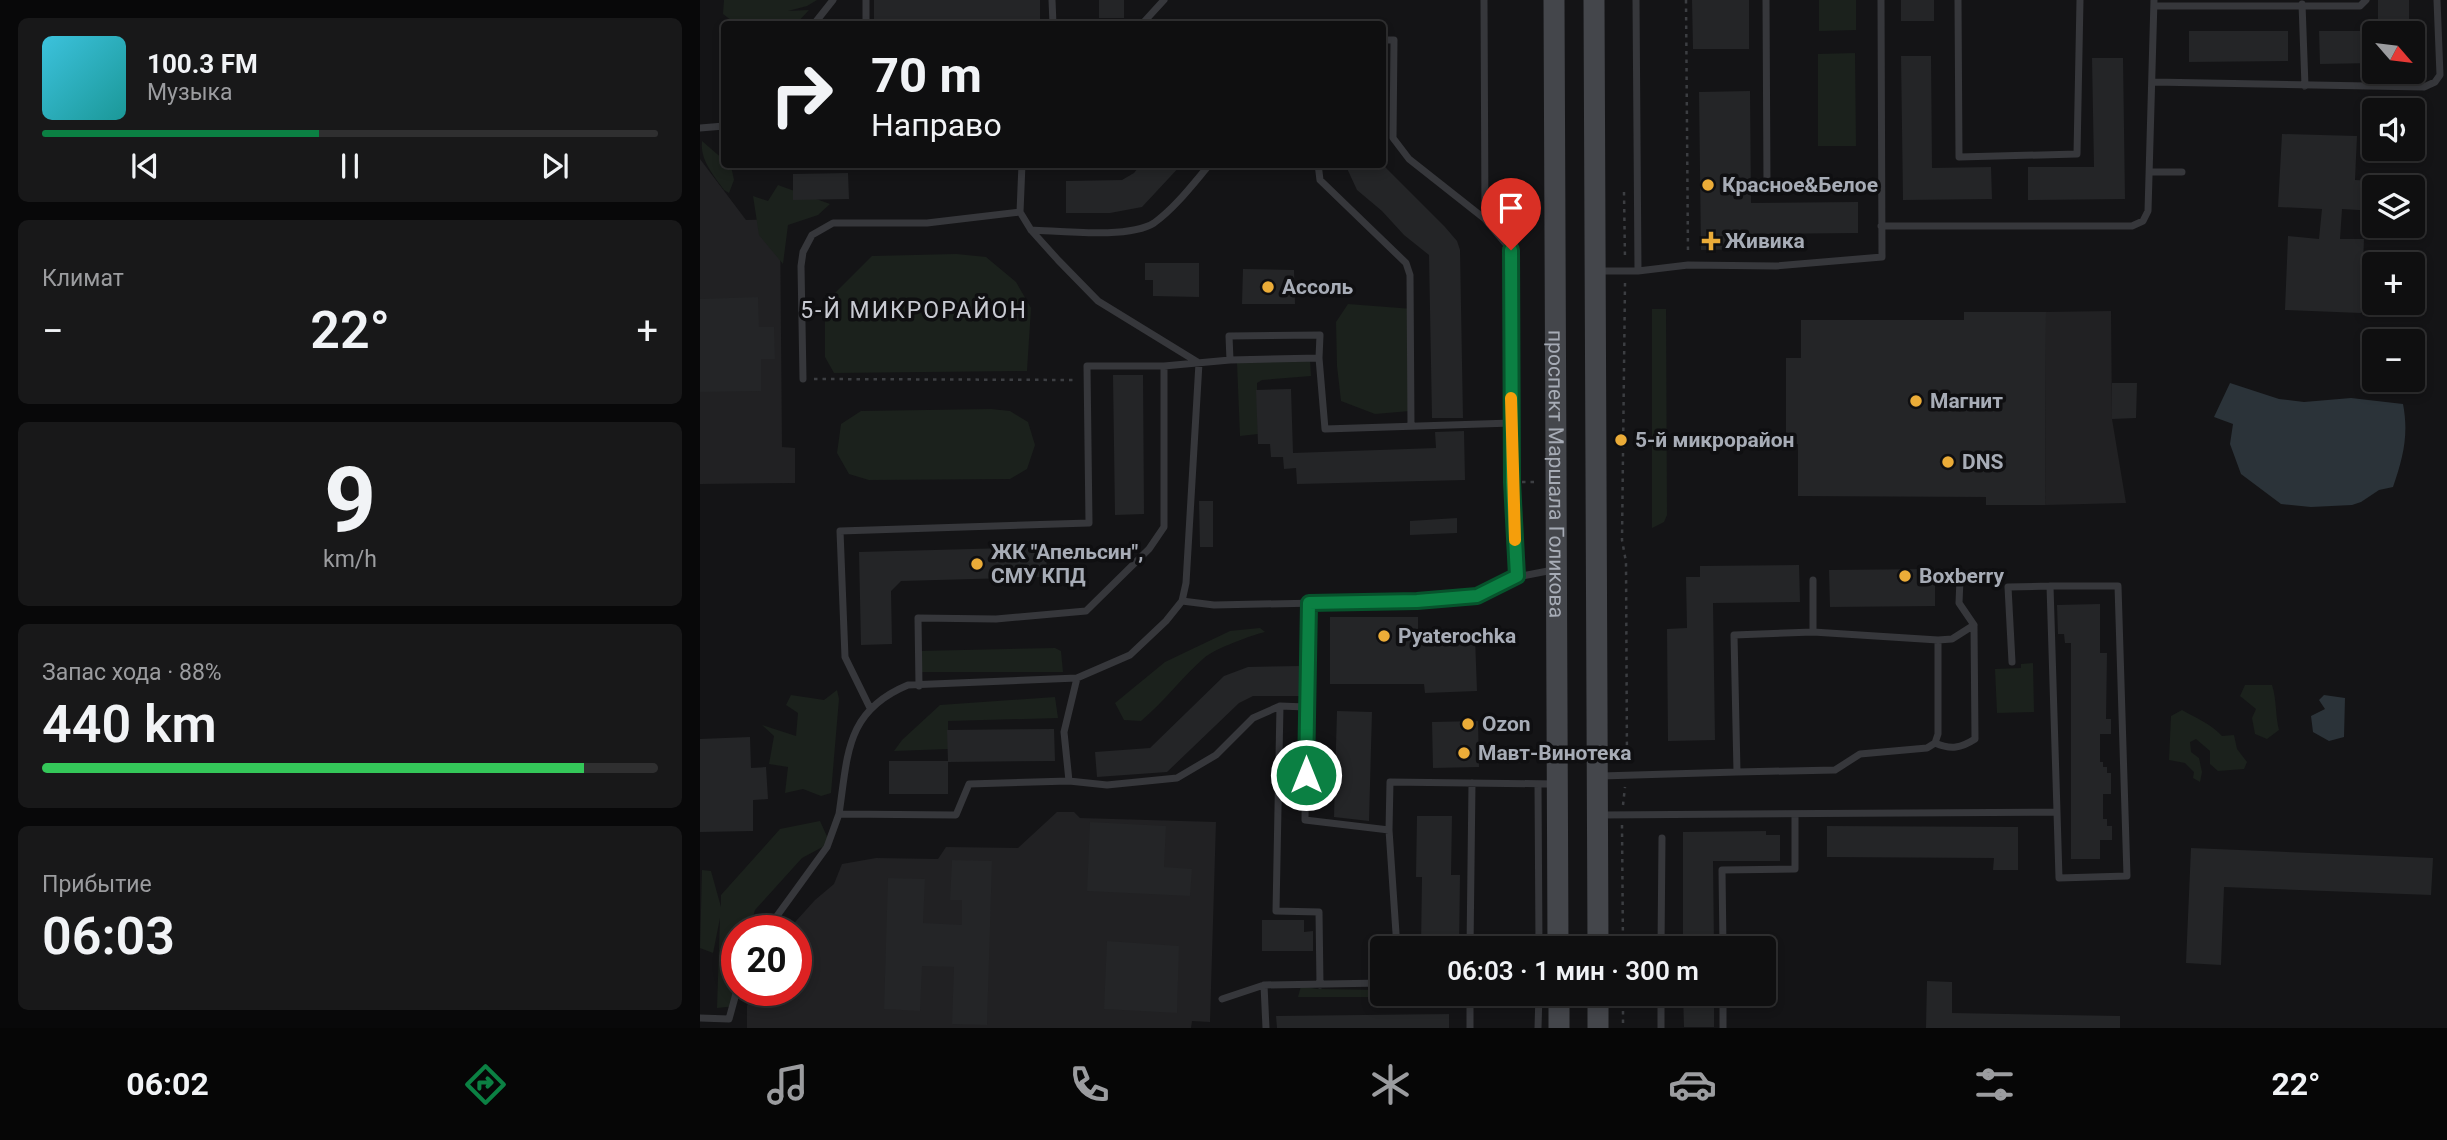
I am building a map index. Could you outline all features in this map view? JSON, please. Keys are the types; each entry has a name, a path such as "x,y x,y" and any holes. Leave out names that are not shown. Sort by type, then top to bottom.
{"main road":[{"name":"проспект Маршала Голикова","path":"1554,0 1557,569 1548,784 1557,936"},
{"name":"проспект Маршала Голикова","path":"1594,0 1598,936"},
{"path":"1559,1006 1559,1028"},
{"path":"1598,1006 1598,1028"}],"lane":[{"path":"816,21 833,0"},
{"path":"866,0 866,21"},
{"path":"1052,0 1053,21"},
{"path":"1145,21 1164,0"},
{"path":"1484,0 1485,219"},
{"path":"1636,0 1638,271"},
{"path":"1766,0 1767,186 1881,184"},
{"path":"1595,271 1638,271 1688,265 1776,266 1882,257 1881,0"},
{"path":"1958,0 1959,157 2077,154 2080,0"},
{"path":"1881,226 2132,226 2143,221 2148,211 2150,172 2154,3 2360,6 2366,0"},
{"path":"2153,82 2424,87 2444,75 2437,0"},
{"path":"2302,4 2305,86"},
{"path":"1386,40 1394,40 1393,138 1409,159 1485,219 1511,250 1512,423 1517,576"},
{"path":"700,128 721,126"},
{"path":"1022,168 1020,212 1031,230 1098,301 1199,363"},
{"path":"1031,230 1127,232 1153,224 1206,168"},
{"path":"1319,168 1321,180 1338,199 1406,263 1410,275 1411,426"},
{"path":"2150,172 2182,172"},
{"path":"803,379 801,266 803,252 812,235 833,223 927,223 1020,212"},
{"path":"1230,360 1229,336 1320,335 1319,358 1325,429 1512,423"},
{"path":"870,708 845,657 840,531 1089,523 1087,366 1164,366 1230,360 1319,358"},
{"path":"778,915 827,847 839,814 850,739 870,708 888,693 908,685 1077,678 1130,655 1166,621 1182,601 1186,583 1199,363"},
{"path":"919,686 918,618 996,619 1086,611 1149,549 1164,527 1164,366"},
{"path":"1182,601 1214,605 1417,601 1477,596 1517,576 1557,569"},
{"path":"1935,743 1946,748 1963,746 1975,739 1974,625 1959,603 1960,579"},
{"path":"1813,580 1813,632"},
{"path":"2012,662 2008,587 2050,586 2118,586 2127,876 2059,878 2050,586"},
{"path":"1309,603 1305,820 1389,830"},
{"path":"1737,772 1734,635 1813,632 1938,640 1952,639 1974,625"},
{"path":"1597,776 1835,770 1860,754 1927,748 1935,743 1938,734 1938,640"},
{"path":"1069,781 1065,732 1077,678"},
{"path":"839,814 956,815 968,784 1069,781 1107,785 1177,778 1216,755 1253,718 1280,706 1306,706"},
{"path":"1280,706 1276,911 1320,912 1320,985"},
{"path":"1396,936 1389,830 1390,782 1548,784 1540,936"},
{"path":"1470,936 1472,783"},
{"path":"1597,815 2057,813"},
{"path":"1723,936 1722,870 1795,869 1795,815"},
{"path":"1661,936 1662,838"},
{"path":"1222,999 1264,985 1370,983"},
{"path":"1264,985 1266,1028"},
{"path":"700,1018 729,1019 733,1006"},
{"path":"1470,1006 1470,1028"},
{"path":"1538,1028 1539,1006"},
{"path":"1661,1006 1661,1028"},
{"path":"1723,1006 1724,1028"}],"path":[{"path":"1686,0 1688,265"},
{"path":"1623,936 1622,815 1627,775 1626,562 1622,540 1625,271"},
{"path":"803,379 1087,380"},
{"path":"1623,1006 1623,1028"}],"shaded area":[{"path":"724,0 817,0 788,11 809,10 799,21 732,21 723,14"},
{"path":"1819,0 1856,0 1856,30 1819,31"},
{"path":"1855,53 1856,146 1818,146 1818,54"},
{"path":"702,141 721,157 721,168 731,168 734,180 729,193 708,167"},
{"path":"700,159 746,220 780,219 782,447 795,448 795,483 700,484"},
{"path":"778,185 830,204 818,215 788,225 783,264 759,235 753,196 768,201"},
{"path":"956,254 986,257 1016,282 1031,308 1027,371 834,373 825,357 825,294 835,293 872,256"},
{"path":"1348,304 1413,309 1410,411 1375,414 1341,401 1336,322"},
{"path":"1652,309 1666,309 1667,515 1664,522 1652,528"},
{"path":"2111,311 2112,419 2126,503 2045,505 2046,312"},
{"path":"1310,360 1311,376 1262,380 1257,383 1258,434 1240,436 1237,363"},
{"path":"2230,383 2279,399 2304,402 2351,398 2403,404 2404,446 2393,487 2379,490 2352,505 2311,507 2281,504 2241,474 2230,444 2233,424 2214,417"},
{"path":"861,411 1010,411 1028,422 1035,445 1027,469 1010,479 869,480 849,474 837,453 841,424"},
{"path":"1260,628 1265,632 1209,654 1141,721 1124,720 1115,703 1165,662 1230,631"},
{"path":"1055,648 1061,651 1063,672 920,672 920,651"},
{"path":"2033,663 2034,712 1997,713 1995,669 2021,668 2021,664"},
{"path":"2245,685 2272,685 2279,730 2267,739 2255,734 2252,718 2256,709 2240,696"},
{"path":"837,690 839,699 831,793 821,796 803,789 785,793 788,767 769,764 774,736 762,725 796,736 798,713 786,705 791,695 824,700"},
{"path":"2324,695 2345,698 2344,737 2329,741 2313,732 2311,716 2325,709 2319,700"},
{"path":"1055,697 1058,718 948,721 948,749 894,751 902,740 940,705"},
{"path":"2182,710 2222,736 2234,735 2237,749 2247,762 2244,769 2218,771 2210,764 2210,751 2196,739 2190,742 2191,752 2199,758 2202,772 2200,782 2193,778 2194,772 2185,763 2169,760 2171,716"},
{"path":"1057,812 1074,812 1080,818 1216,822 1210,1022 1192,1021 1191,1028 747,1028 747,1006 812,1006 812,915 801,915 834,884 842,864 876,858 938,859 946,847 1018,848"},
{"path":"820,821 830,843 802,858 755,910 754,915 721,915 721,1006 736,1006 717,1008 720,918 713,953 700,948 702,870 711,871 721,907 721,895 780,829"},
{"path":"1301,986 1317,989 1370,990 1370,997 1298,997"}],"building":[{"path":"874,0 1040,0 1040,21 874,21"},
{"path":"1099,0 1124,0 1124,18 1099,18"},
{"path":"1692,0 1749,0 1749,49 1693,49"},
{"path":"1901,0 1934,0 1934,21 1901,21"},
{"path":"2378,0 2409,0 2409,21 2378,21"},
{"path":"2189,31 2288,31 2288,61 2189,62"},
{"path":"2319,31 2362,31 2362,63 2320,64"},
{"path":"1901,56 1931,56 1932,168 1991,167 1992,199 1903,200"},
{"path":"2092,58 2123,58 2125,199 2028,200 2028,167 2094,167"},
{"path":"1750,91 1751,203 1858,202 1858,233 1756,234 1756,249 1701,250 1699,92"},
{"path":"2282,134 2357,136 2355,180 2362,180 2362,210 2342,209 2340,239 2364,239 2361,313 2285,310 2288,236 2319,239 2322,209 2278,207"},
{"path":"1138,168 1178,168 1142,207 1110,213 1066,213 1066,181 1122,180"},
{"path":"1347,168 1386,168 1457,241 1460,250 1463,418 1432,418 1429,255 1357,190"},
{"path":"848,173 849,199 793,200 793,174"},
{"path":"1145,263 1199,263 1199,297 1153,296 1153,280 1145,280"},
{"name":"Ассоль","path":"1243,269 1294,270 1295,304 1242,304"},
{"path":"758,297 759,327 774,327 775,359 761,359 761,391 700,392 700,299"},
{"name":"Магнит","path":"1964,312 2046,312 2045,505 1986,505 1986,497 1798,496 1798,444 1786,444 1786,358 1801,358 1801,320 1964,320"},
{"path":"1113,375 1143,375 1144,514 1115,515"},
{"path":"2112,383 2137,383 2136,418 2112,419"},
{"path":"1291,389 1293,453 1436,448 1435,432 1464,431 1465,480 1297,484 1296,468 1284,469 1283,457 1271,457 1270,444 1258,444 1256,390"},
{"path":"1199,501 1213,501 1213,547 1200,547"},
{"path":"1457,518 1457,533 1410,535 1410,521"},
{"path":"1046,547 1047,577 901,581 891,591 892,644 861,645 859,552"},
{"path":"1799,565 1800,602 1713,603 1715,740 1668,741 1667,629 1687,628 1686,577 1700,577 1700,566"},
{"path":"1935,569 1935,606 1830,607 1829,570"},
{"path":"2100,604 2100,653 2107,653 2106,719 2111,719 2111,734 2100,734 2100,762 2103,762 2103,767 2107,767 2107,773 2111,773 2111,794 2103,794 2103,819 2107,819 2107,826 2112,826 2112,840 2100,840 2100,859 2071,859 2071,643 2065,643 2064,634 2058,634 2057,605"},
{"path":"1330,617 1418,617 1418,639 1475,637 1477,691 1425,693 1424,684 1330,684"},
{"path":"1301,666 1300,696 1253,696 1239,703 1167,772 1097,777 1095,752 1150,748 1224,676 1248,667"},
{"path":"1337,711 1372,712 1369,821 1334,817"},
{"path":"1478,721 1479,767 1433,768 1432,722"},
{"path":"1054,729 1055,761 948,762 947,730"},
{"path":"750,737 751,768 766,767 768,799 753,800 753,831 700,832 700,739"},
{"path":"889,761 948,761 948,794 889,794"},
{"path":"1417,816 1452,816 1451,875 1460,875 1459,936 1421,936 1422,877 1416,877"},
{"path":"1090,822 1166,826 1164,867 1192,869 1190,896 1087,891"},
{"path":"1827,826 2018,827 2018,870 1993,870 1994,858 1827,857"},
{"path":"1766,831 1766,835 1780,835 1780,861 1713,861 1714,936 1683,936 1683,832"},
{"path":"2191,848 2433,858 2431,895 2224,887 2221,965 2186,963"},
{"path":"952,860 992,861 987,1025 952,1024 954,967 922,966 920,1011 884,1009 888,878 925,879 923,923 962,925 962,900 950,900"},
{"path":"1262,920 1304,920 1304,932 1313,931 1313,951 1262,951"},
{"path":"1107,941 1179,946 1177,1013 1104,1009"},
{"path":"1927,981 1952,982 1952,1013 2120,1016 2120,1028 1926,1028"},
{"path":"1683,1006 1714,1006 1714,1027 1684,1027"},
{"path":"1449,1014 1449,1028 1277,1028 1276,1016"}],"slow traffic":[{"path":"1511,398 1515,540"}],"place":[{"name":"Красное&Белое","path":"1708,185"},
{"name":"Живика","path":"1711,241"},
{"name":"Ассоль","path":"1268,287"},
{"name":"Магнит","path":"1916,401"},
{"name":"5-й микрорайон","path":"1621,440"},
{"name":"DNS","path":"1948,462"},
{"name":"ЖК \"Апельсин\", СМУ КПД","path":"977,564"},
{"name":"Boxberry","path":"1905,576"},
{"name":"Pyaterochka","path":"1384,636"},
{"name":"Ozon","path":"1468,724"},
{"name":"Мавт-Винотека","path":"1464,753"}],"district":[{"name":"5-Й МИКРОРАЙОН","path":"914,310"}],"route":[{"path":"1306,775 1309,603 1417,601 1477,596 1517,576 1512,482 1511,250"}]}
